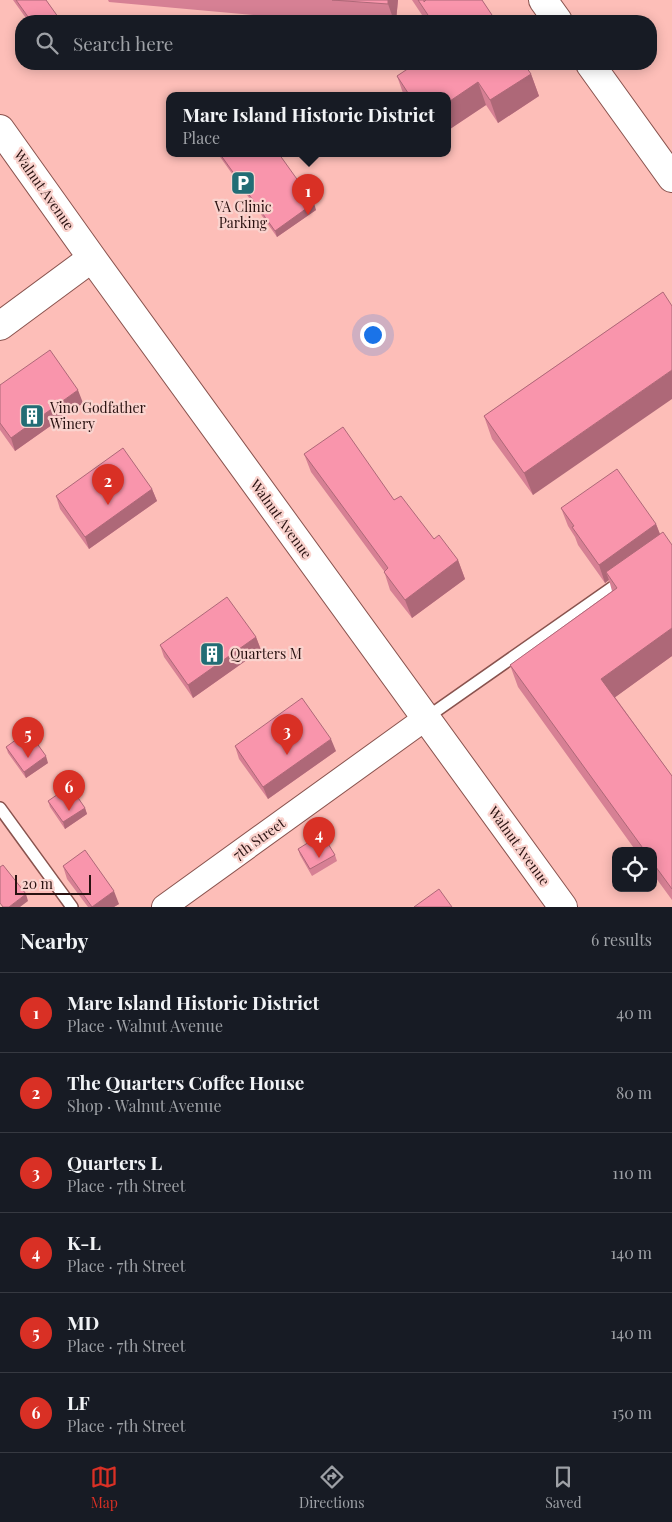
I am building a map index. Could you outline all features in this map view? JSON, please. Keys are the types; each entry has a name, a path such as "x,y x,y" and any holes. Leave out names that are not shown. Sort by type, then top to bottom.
{"street":[{"path":"543,0 554,15"},
{"path":"594,70 672,178"},
{"name":"Walnut Avenue","path":"0,129 563,907"},
{"path":"0,326 92,258"},
{"name":"7th Street","path":"164,907 426,718"}],"lane":[{"path":"426,718 632,573"},
{"path":"0,808 72,907"}],"building":[{"path":"16,0 46,0 57,15 27,15"},
{"path":"332,0 388,0 388,4"},
{"path":"418,0 424,0 424,2 426,0 482,0 492,15 428,15"},
{"path":"406,70 528,70 531,74 490,100 478,82 451,100 451,92 407,92 397,76"},
{"path":"222,157 281,157 314,203 275,231"},
{"path":"663,292 672,306 672,370 524,473 484,416"},
{"name":"Vino Godfather Winery","path":"50,350 78,390 11,438 0,423 0,385"},
{"path":"343,427 394,500 401,496 434,539 439,535 458,560 405,600 384,572 388,568 304,454"},
{"path":"123,448 152,489 85,537 56,496"},
{"path":"617,469 656,524 599,565 561,508"},
{"path":"663,532 672,545 672,628 601,679 672,776 672,889 657,868 657,847 642,847 510,665 617,588 606,572"},
{"name":"Quarters M","path":"227,597 256,637 188,685 160,645"},
{"path":"302,698 331,739 263,787 235,746"},
{"path":"28,731 46,756 24,772 6,747"},
{"path":"70,786 85,808 63,822 48,801"},
{"path":"322,834 335,855 310,869 298,849"},
{"path":"85,850 114,891 92,907 63,866"},
{"path":"3,865 26,894 9,907 3,907 0,903 0,867"},
{"path":"439,889 452,907 414,907"}],"place":[{"name":"VA Clinic Parking","path":"243,183"},
{"name":"Mare Island Historic District","path":"308,215"},
{"name":"Vino Godfather Winery","path":"32,416"},
{"name":"The Quarters Coffee House","path":"108,505"},
{"name":"Quarters M","path":"212,654"},
{"name":"Quarters L","path":"287,755"},
{"name":"MD","path":"28,758"},
{"name":"LF","path":"69,811"},
{"name":"K-L","path":"319,858"}]}
